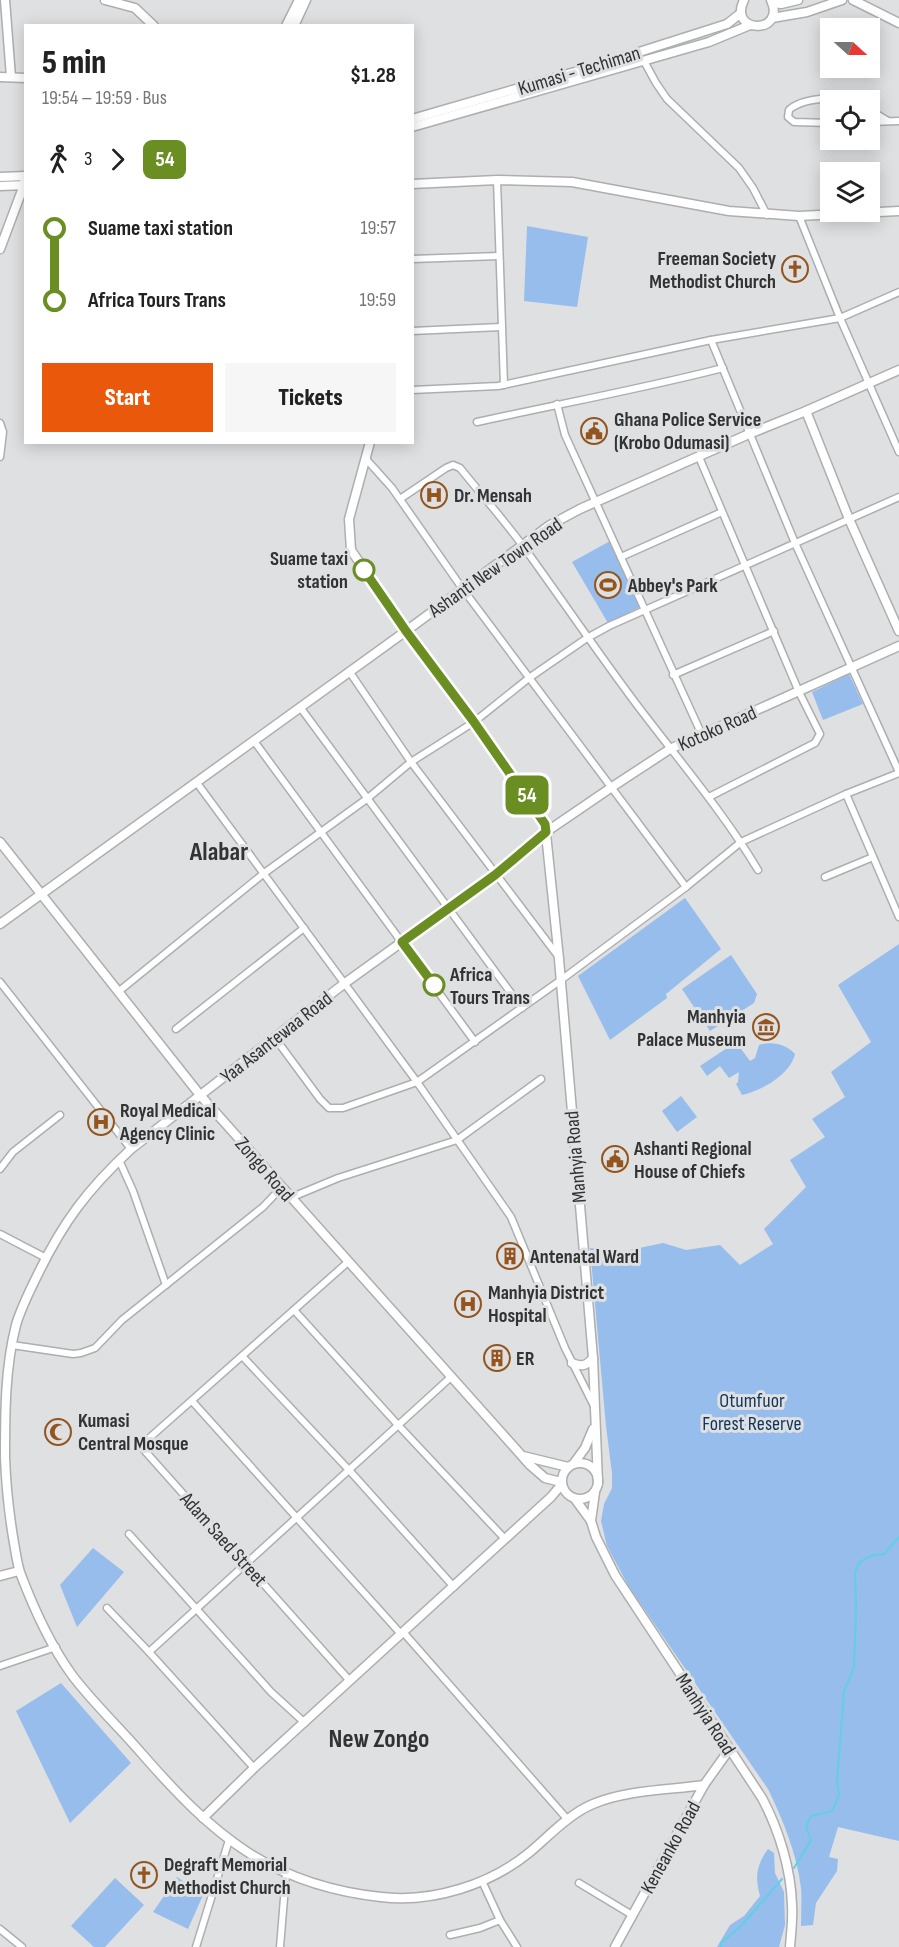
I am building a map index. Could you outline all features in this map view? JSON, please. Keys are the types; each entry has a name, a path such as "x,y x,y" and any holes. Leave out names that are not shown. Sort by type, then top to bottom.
{"street":[{"path":"5,0 11,77"},
{"path":"105,0 134,4 152,24"},
{"path":"287,24 299,0"},
{"path":"295,24 306,0"},
{"path":"743,0 741,13 750,25"},
{"path":"772,18 774,11 772,1 781,4 798,0"},
{"path":"414,126 710,42 750,25 762,26 772,18 807,12 842,0"},
{"path":"853,0 899,23"},
{"name":"Kumasi - Techiman","path":"414,118 592,67 727,24 741,13"},
{"path":"644,61 667,99 739,168 767,215"},
{"path":"0,77 24,78"},
{"path":"820,100 796,106 789,110 788,117 794,122 820,123"},
{"path":"880,117 888,122"},
{"path":"880,122 899,121"},
{"path":"0,177 24,181"},
{"path":"497,180 504,385"},
{"path":"414,184 497,180 572,182 674,202 767,215 799,216 899,211"},
{"path":"0,186 24,181"},
{"path":"0,249 24,184"},
{"path":"799,216 869,384 896,436 899,452"},
{"path":"414,259 499,256"},
{"path":"414,390 504,385 711,340 840,318 899,292"},
{"path":"414,332 501,327"},
{"path":"275,1038 329,1108 343,1108 417,1082 561,980 686,887 741,842 899,772 795,543 711,340"},
{"path":"477,422 669,382 723,368"},
{"name":"Ashanti New Town Road","path":"42,893 197,783 550,525 749,434 899,370"},
{"path":"557,404 561,426 702,735"},
{"path":"806,411 849,519 899,631"},
{"path":"0,423 3,432 0,457"},
{"name":"Manhyia Road","path":"370,444 349,519 351,550 406,631 542,816 546,832 593,1358 598,1482 591,1521 596,1537 615,1575 762,1798 775,1822 792,1904 790,1947"},
{"path":"699,457 799,692 820,734 815,743 709,797"},
{"path":"366,459 400,499 462,588 686,887"},
{"path":"400,499 446,468 453,465 458,466 522,546 587,638 709,797 758,870"},
{"path":"118,992 264,874 368,798 411,762 474,722 529,678 587,638 899,497"},
{"path":"621,557 722,512"},
{"path":"673,675 774,631"},
{"name":"Kotoko Road","path":"546,832 670,749 899,646"},
{"path":"349,671 411,762 559,958"},
{"path":"300,707 522,1008"},
{"path":"254,741 475,1042"},
{"path":"197,783 417,1082 510,1217 572,1363 594,1406"},
{"path":"846,794 899,917"},
{"name":"Yaa Asantewaa Road","path":"546,832 495,875 345,983 131,1149 82,1200 46,1258 21,1310 12,1345 5,1408 8,1510 19,1571 72,1675 172,1788 203,1818 229,1840 260,1861 286,1874 340,1890 380,1897 425,1896 456,1890 482,1881 526,1856 568,1820 592,1804 623,1796 704,1785"},
{"name":"Zongo Road","path":"0,842 200,1095 280,1188 522,1456 545,1478 562,1483"},
{"path":"825,877 873,857"},
{"path":"0,924 42,893"},
{"path":"176,1029 304,928"},
{"path":"0,982 131,1149"},
{"path":"290,1197 338,1178 457,1140 541,1079"},
{"path":"0,1169 13,1152 60,1115"},
{"path":"119,1160 133,1191 166,1285"},
{"path":"12,1345 73,1354 88,1351 101,1343 122,1320 263,1207 280,1188"},
{"path":"0,1234 46,1258"},
{"path":"348,1262 192,1401 568,1820"},
{"path":"294,1310 505,1539"},
{"path":"242,1356 454,1587"},
{"path":"572,1363 588,1365 593,1358"},
{"path":"149,1652 451,1377"},
{"name":"Adam Saed Street","path":"192,1401 147,1440 144,1450 350,1681"},
{"path":"591,1521 571,1497 562,1483 562,1476 590,1440 595,1420"},
{"path":"522,1456 571,1465 586,1463 598,1476 598,1482"},
{"path":"203,1818 254,1768 551,1497 562,1483"},
{"path":"551,1497 586,1499 595,1492"},
{"path":"129,1534 271,1692 305,1723"},
{"path":"0,1576 19,1571"},
{"path":"106,1608 254,1768"},
{"path":"0,1666 56,1647"},
{"name":"Keneanko Road","path":"615,1947 704,1785 729,1750"},
{"path":"196,1947 229,1840"},
{"path":"280,1947 286,1874"},
{"path":"482,1881 513,1946"},
{"path":"579,1883 632,1915"},
{"path":"450,1935 480,1928 500,1920"},
{"path":"0,1929 22,1947"}],"green space":[{"path":"527,226 588,237 577,307 524,301"},
{"name":"Abbey's Park","path":"612,540 640,607 608,623 572,562"},
{"path":"849,674 863,704 823,720 812,692"},
{"path":"685,898 721,949 666,994 667,998 610,1040 578,976"},
{"name":"Otumfuor Forest Reserve","path":"899,944 899,1841 838,1827 829,1857 838,1859 837,1871 816,1903 813,1925 801,1926 801,1888 793,1850 768,1789 629,1587 607,1546 601,1521 604,1504 612,1488 612,1473 590,1248 625,1251 663,1243 686,1250 720,1245 740,1265 773,1244 764,1229 806,1187 790,1160 825,1137 812,1119 845,1097 831,1072 871,1042 838,985"},
{"path":"731,955 757,994 754,1003 710,1031 682,989"},
{"path":"736,1042 750,1061 755,1058 759,1045 764,1044 774,1043 795,1054 787,1069 774,1081 758,1090 742,1095 736,1084 739,1072 729,1078 720,1066 707,1076 700,1066"},
{"path":"681,1096 697,1117 677,1132 662,1111"},
{"path":"93,1548 124,1572 77,1627 60,1585"},
{"path":"61,1683 131,1763 70,1823 16,1711"},
{"path":"768,1849 774,1853 775,1873 784,1892 785,1925 779,1947 717,1947 730,1925 744,1916 760,1896 757,1883 758,1872"},
{"path":"177,1877 203,1895 188,1929 153,1912"},
{"path":"115,1878 144,1905 105,1947 94,1947 71,1926"}],"waterway":[{"path":"794,1868 811,1840 806,1827 811,1816 832,1811 839,1795 837,1781 844,1692 854,1667 855,1572 860,1562 873,1555 884,1554 899,1537"},
{"path":"721,1947 721,1943 742,1925 782,1879"}],"bus line":[{"name":"54","path":"364,570 542,816 545,824 546,832 495,875 402,942 434,985"}],"place":[{"name":"Freeman Society Methodist Church","path":"795,269"},
{"name":"Ghana Police Service (Krobo Odumasi)","path":"594,431"},
{"name":"Dr. Mensah","path":"434,495"},
{"name":"Suame taxi station","path":"364,570"},
{"name":"Abbey's Park","path":"608,585"},
{"name":"Africa Tours Trans","path":"434,985"},
{"name":"Manhyia Palace Museum","path":"766,1027"},
{"name":"Royal Medical Agency Clinic","path":"101,1122"},
{"name":"Ashanti Regional House of Chiefs","path":"615,1159"},
{"name":"Antenatal Ward","path":"510,1256"},
{"name":"Manhyia District Hospital","path":"468,1304"},
{"name":"ER","path":"497,1358"},
{"name":"Kumasi Central Mosque","path":"58,1432"},
{"name":"Degraft Memorial Methodist Church","path":"144,1875"}],"district":[{"name":"Alabar","path":"219,851"},
{"name":"New Zongo","path":"379,1738"}]}
